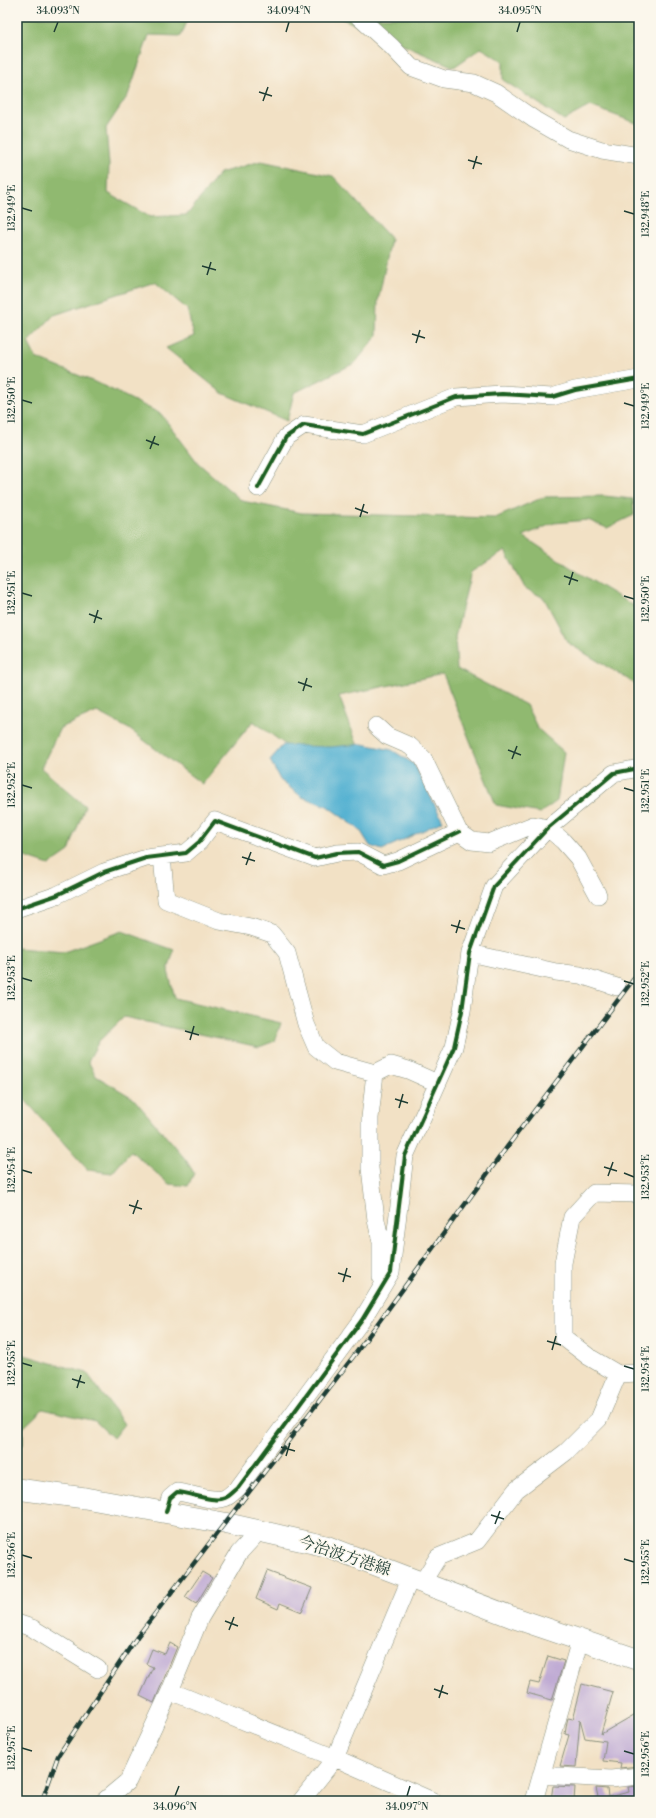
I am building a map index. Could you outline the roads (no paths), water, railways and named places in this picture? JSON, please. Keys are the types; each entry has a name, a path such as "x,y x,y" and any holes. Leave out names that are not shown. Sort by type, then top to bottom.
{"main road":[{"name":"今治波方港線","path":"17,1489 85,1498 166,1512 260,1530 326,1546 512,1617 639,1660"}],"street":[{"path":"359,17 392,47 411,67 444,79 474,83 496,93 535,120 568,139 602,150 639,156"},
{"path":"258,488 286,437 304,425 363,434 456,397 502,394 552,397 575,390 639,379"},
{"path":"376,726 387,736 410,746 423,758 460,832 472,841 489,844 532,825 548,828 563,841 578,858 598,895"},
{"path":"166,1512 170,1498 178,1492 191,1493 212,1500 225,1498 238,1488 362,1320 390,1272 405,1156 454,1047 462,1011 470,953 494,886 548,828 614,773 639,768"},
{"path":"19,908 57,895 104,872 146,858 186,854 199,842 215,821 315,858 337,853 358,852 383,865 398,861 460,832"},
{"path":"162,856 166,900 219,922 251,927 272,934 287,953 306,1024 316,1047 335,1062 375,1074 391,1065 408,1070 437,1083"},
{"path":"470,953 556,972 580,975 617,987"},
{"path":"375,1074 370,1118 370,1168 376,1220 381,1242 381,1288"},
{"path":"639,1194 594,1193 572,1217 563,1263 563,1337 589,1357 618,1374 639,1373"},
{"path":"301,1801 335,1758 416,1580 438,1557 476,1541 516,1490 566,1452 599,1419 618,1374"},
{"path":"104,1801 128,1781 170,1691 200,1618 239,1553 260,1530"},
{"path":"17,1623 32,1628 98,1669"},
{"path":"534,1801 580,1640"},
{"path":"170,1691 335,1758 433,1801"},
{"path":"541,1774 611,1779 639,1776"}],"water":[{"path":"363,744 392,750 414,764 443,821 382,850 370,846 360,830 327,806 302,797 280,780 270,760 283,745 330,747"}],"railway":[{"path":"42,1801 58,1756 137,1637 353,1357 507,1147 639,972"}]}
